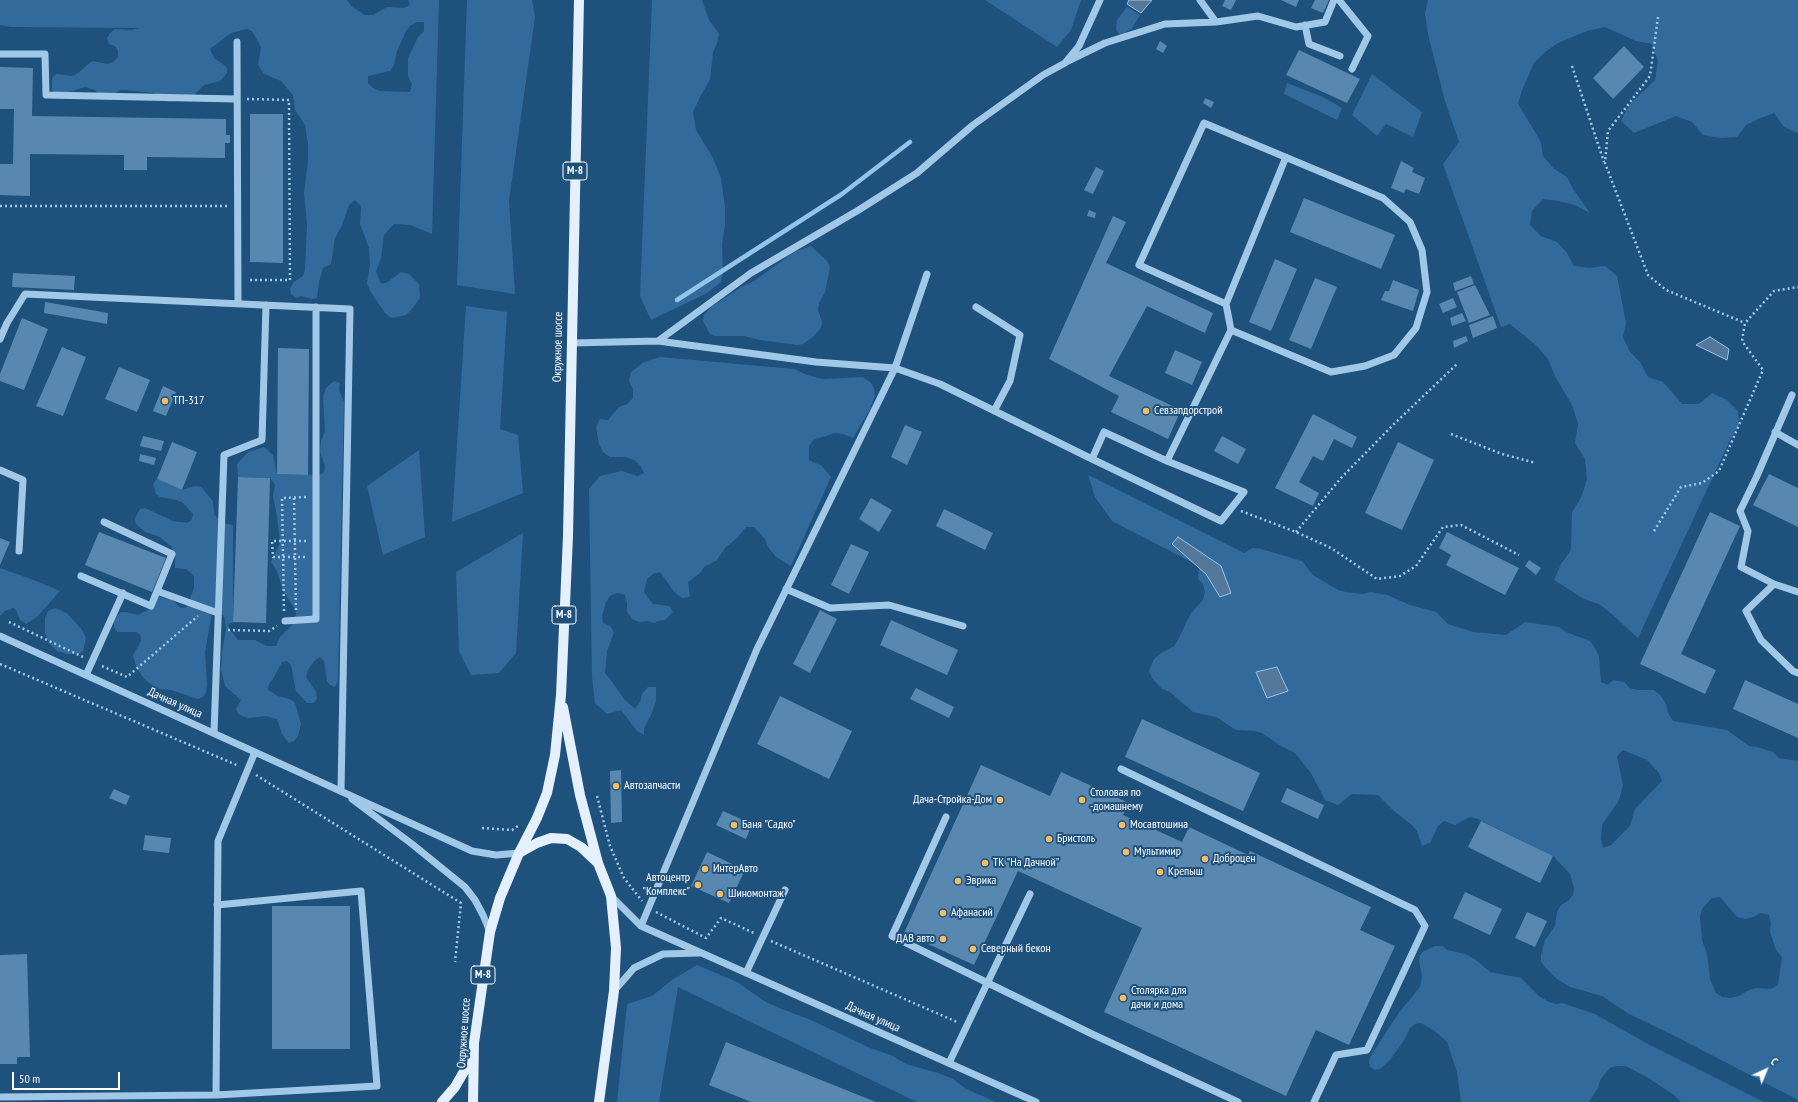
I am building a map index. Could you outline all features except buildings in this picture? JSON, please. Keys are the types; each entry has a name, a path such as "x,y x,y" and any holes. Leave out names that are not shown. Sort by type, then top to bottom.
{"main road":[{"name":"Окружное шоссе","path":"473,1102 474,1043 490,932 500,898 547,793 555,755 561,695 568,536 579,0"},
{"name":"Окружное шоссе","path":"561,695 580,795 598,863 611,896 616,948 614,991 599,1102"},
{"name":"Окружное шоссе","path":"519,853 537,843 551,838 567,839 581,847 598,863"},
{"name":"М-8","path":"442,1102 455,1088 466,1068 474,1043"}],"street":[{"path":"1065,63 1079,46 1100,0"},
{"path":"1200,0 1216,22"},
{"path":"658,341 752,273 857,211 917,173 973,125 1043,75 1065,63 1106,43 1165,24 1216,22 1258,16 1296,27 1326,22 1334,0"},
{"path":"1339,0 1368,36 1352,69"},
{"path":"1305,26 1309,44 1340,56"},
{"path":"237,42 238,304"},
{"path":"0,54 45,54 46,95 237,99"},
{"path":"1226,304 1139,265 1204,123 1382,198 1410,222 1422,250 1427,292 1416,328 1394,355 1365,366 1331,372 1231,330"},
{"path":"1167,461 1231,330 1226,304 1286,157"},
{"path":"641,926 754,656 895,368 927,274"},
{"path":"0,339 4,322 24,294 350,309 341,790"},
{"path":"214,733 224,455 262,440 266,305"},
{"path":"285,621 316,619 316,307"},
{"path":"976,307 1020,335 1010,381 994,411"},
{"path":"571,343 658,341 816,362 895,368 940,384 1092,459 1221,521 1244,492 1167,461 1104,432 1092,459"},
{"path":"1792,395 1740,511 1748,531 1741,567 1774,584 1798,592"},
{"path":"1775,432 1798,444"},
{"path":"0,470 23,480 19,551"},
{"path":"81,576 151,606 172,554 104,522"},
{"path":"1774,584 1746,611 1761,640 1798,673"},
{"path":"786,589 830,608 889,605 963,626"},
{"path":"157,590 218,613"},
{"path":"86,675 123,593"},
{"name":"Дачная улица","path":"0,636 341,790 472,851 496,855 519,853"},
{"path":"216,1095 218,841 255,752"},
{"path":"1121,769 1415,910 1425,926 1367,1050 1336,1055 1314,1102"},
{"name":"Дачная улица","path":"341,790 412,844 465,887 476,900 490,932"},
{"path":"946,817 892,936 1092,1034 1238,1102"},
{"path":"746,973 784,890"},
{"path":"0,1097 42,1100 216,1095 377,1086 361,891 217,905"},
{"path":"949,1062 1030,894"},
{"name":"Дачная улица","path":"611,896 641,926 1036,1102"},
{"name":"Дачная улица","path":"614,991 634,968 663,954 701,953"}],"path":[{"path":"1605,163 1608,132 1650,76 1658,17"},
{"path":"1572,66 1605,163 1648,275 1666,290 1745,323"},
{"path":"237,99 289,100 290,280 238,280"},
{"path":"0,206 237,206"},
{"path":"1654,531 1681,487 1702,483 1719,470 1763,370 1742,341 1745,323 1774,291 1798,286"},
{"path":"1296,532 1341,478 1393,424 1457,364"},
{"path":"1451,434 1502,454 1536,463"},
{"path":"218,613 226,630 269,631 285,621 282,498 316,497"},
{"path":"294,498 297,620"},
{"path":"1232,508 1296,532 1331,548 1377,579 1400,576 1416,566 1443,527 1461,525 1519,555"},
{"path":"316,540 272,541 273,558 316,557"},
{"path":"9,622 44,640 127,677 206,609"},
{"path":"482,828 512,830 522,823"},
{"path":"455,962 461,903"}],"shaded area":[{"path":"0,0 347,0 352,7 365,15 373,15 387,7 404,8 410,5 408,0 439,0 432,234 410,225 394,224 384,235 381,258 376,271 381,284 388,282 401,272 409,274 419,284 420,298 406,315 391,318 385,313 370,291 367,283 370,266 369,248 360,224 361,206 355,200 349,205 342,225 335,238 331,264 323,268 317,298 312,299 301,296 296,298 291,294 290,288 294,282 303,276 305,270 307,224 304,193 308,162 308,144 305,125 295,110 293,95 281,81 264,74 258,65 261,47 252,31 247,29 231,33 210,49 214,58 227,68 227,73 220,81 204,85 190,99 169,102 163,100 154,93 126,90 120,90 108,98 103,99 95,90 85,87 55,96 52,90 52,78 56,74 73,76 92,61 108,64 113,62 118,57 118,51 115,46 109,44 107,38 115,29 131,30 141,28 11,27 0,25","holes":["417,22 424,22 424,31 418,37 408,58 408,76 412,84 410,92 380,91 373,88 368,83 368,76 390,71 394,65 397,51 406,31 410,26"]},
{"path":"467,0 532,0 535,17 509,201 515,294 457,285"},
{"path":"652,0 702,0 709,20 719,34 713,52 710,80 693,112 696,130 713,158 721,178 725,207 725,225 722,244 723,273 721,282 707,293 651,320 640,296"},
{"path":"985,0 1081,0 1071,30 1057,47"},
{"path":"1129,0 1152,0 1141,13 1127,4"},
{"path":"1428,0 1798,0 1798,133 1784,127 1774,113 1746,125 1737,137 1720,138 1703,135 1692,122 1676,116 1634,133 1621,121 1629,105 1655,80 1658,61 1652,44 1636,41 1605,27 1587,31 1558,43 1545,52 1534,63 1522,90 1518,104 1541,142 1543,156 1554,169 1567,177 1573,189 1590,213 1575,205 1543,199 1532,211 1530,225 1541,236 1557,242 1567,253 1574,266 1589,268 1605,266 1617,276 1626,323 1623,337 1630,352 1640,362 1648,377 1663,382 1682,404 1699,404 1712,393 1727,400 1738,411 1739,425 1731,438 1638,638 1599,604 1584,599 1554,580 1561,564 1571,550 1572,512 1581,498 1587,479 1585,459 1575,443 1578,424 1573,407 1555,376 1548,359 1537,346 1510,324 1501,327 1443,164 1459,142 1445,101 1428,34 1425,14"},
{"path":"1127,7 1140,15 1132,28 1121,36 1116,30 1117,20"},
{"path":"1372,74 1422,112 1413,137 1386,124 1377,136 1352,115"},
{"path":"1287,83 1323,97 1342,108 1337,120 1284,94"},
{"path":"811,246 827,261 830,267 825,292 819,303 818,310 822,322 821,328 813,337 803,344 797,345 760,340 744,336 715,336 710,334 703,321 704,315 711,307 743,286 754,281 794,252"},
{"path":"466,306 507,312 500,429 518,435 523,493 452,522"},
{"path":"1710,337 1729,349 1727,360 1696,345"},
{"path":"660,357 794,369 807,375 823,379 863,377 870,382 874,388 875,395 870,409 853,438 835,433 813,440 809,446 809,460 822,466 831,477 791,566 776,557 768,547 765,539 754,527 746,527 737,538 725,548 717,560 704,567 700,573 688,582 690,597 682,598 675,593 660,572 653,574 647,579 644,592 648,598 653,604 669,606 673,612 665,620 657,621 655,623 647,621 639,622 632,619 627,612 625,595 617,593 610,596 606,602 602,616 603,623 610,626 614,632 607,651 605,673 624,699 635,709 640,702 642,694 648,687 656,687 656,701 644,728 644,735 637,731 621,710 607,714 595,703 592,677 589,489 600,476 622,471 637,476 644,473 640,465 634,460 625,457 610,457 603,452 599,444 596,427 600,419 608,420 619,407 627,404 633,398 633,389 629,381 631,372 644,362"},
{"path":"334,381 340,383 339,390 344,402 338,681 335,687 330,685 327,681 324,661 320,657 315,660 308,670 306,677 316,692 317,699 313,703 307,703 296,691 291,665 287,661 282,662 269,684 268,690 278,696 290,699 295,703 301,724 298,736 294,741 289,743 282,734 277,719 266,716 248,718 238,714 236,709 241,700 225,686 221,669 226,630 223,615 212,613 205,652 206,692 203,697 198,699 171,690 159,689 149,683 142,676 136,666 133,655 141,641 141,636 137,632 117,632 114,627 114,622 121,612 138,615 148,610 151,606 151,596 154,592 158,596 172,600 181,608 187,607 194,588 194,577 191,573 186,569 175,568 175,558 172,547 160,537 145,532 136,524 135,519 137,514 140,509 145,508 173,521 188,523 192,519 193,514 183,503 177,500 160,497 156,494 153,484 157,479 182,490 195,486 201,487 213,501 214,514 222,523 233,525 233,622 228,624 230,630 238,640 255,640 266,646 276,646 280,637 292,625 296,614 295,609 283,591 277,571 271,562 280,543 273,496 275,485 270,478 238,477 237,464 248,452 264,447 273,455 277,474 320,475 324,472 325,467 320,451 321,441 325,431 323,398 326,388"},
{"path":"419,450 425,537 383,555 367,486"},
{"path":"1088,475 1244,553 1253,548 1261,549 1302,561 1313,575 1338,590 1363,594 1371,592 1387,595 1410,605 1436,612 1448,624 1473,632 1506,635 1525,622 1559,627 1566,632 1590,641 1599,656 1601,682 1608,685 1613,680 1624,682 1630,688 1638,690 1654,690 1661,696 1666,704 1668,713 1673,721 1727,730 1749,746 1773,752 1779,758 1798,761 1798,1100 1673,1035 1629,1014 1602,996 1570,987 1557,979 1541,962 1541,955 1545,940 1555,926 1557,912 1561,905 1568,901 1573,895 1574,888 1570,874 1553,856 1478,819 1470,817 1455,825 1444,821 1438,826 1430,843 1422,846 1417,831 1412,825 1394,811 1378,795 1352,794 1338,805 1325,800 1311,773 1295,753 1281,746 1262,733 1236,730 1216,717 1193,712 1170,692 1162,689 1152,678 1149,671 1154,659 1174,646 1191,613 1203,600 1205,592 1203,584 1198,579 1199,566 1112,521 1095,497","holes":["1623,750 1647,760 1659,773 1662,781 1635,809 1630,826 1611,845 1603,848 1601,840 1602,825 1619,800 1623,785 1617,756","1720,897 1737,917 1745,919 1754,917 1760,913 1769,915 1771,923 1770,932 1776,950 1782,957 1778,985 1771,989 1755,988 1739,996 1730,998 1722,997 1716,993 1710,979 1707,954 1702,940 1700,917 1702,909 1712,898"]},
{"path":"523,533 516,653 499,673 471,675 459,651 456,572"},
{"path":"1178,537 1221,566 1231,593 1220,597 1206,574 1172,544"},
{"path":"0,568 60,591 37,617 26,624 20,620 16,610 13,608 5,611 0,616"},
{"path":"55,608 67,613 82,630 86,638 83,651 79,654 67,654 57,651 49,643 45,633 45,618 48,611"},
{"path":"1277,667 1288,691 1267,698 1256,672"},
{"path":"1435,946 1442,946 1447,950 1465,954 1476,960 1490,972 1521,978 1539,996 1549,1002 1556,1004 1562,1003 1595,1014 1646,1043 1764,1102 1681,1102 1674,1095 1650,1079 1626,1066 1617,1066 1610,1068 1600,1080 1598,1088 1589,1102 1461,1102 1457,1072 1447,1042 1435,1031 1421,1023 1415,1024 1410,1028 1405,1039 1390,1060 1380,1069 1375,1070 1370,1067 1370,1057 1398,1014 1420,987 1422,976 1419,961 1420,955 1424,951"},
{"path":"697,965 737,982 764,1001 779,1008 811,1020 870,1048 893,1056 906,1064 953,1079 966,1089 996,1102 917,1102 678,987 659,1102 617,1102 627,1004 652,996 672,980"}],"waterway":[{"path":"677,300 842,194 910,142"}],"place":[{"name":"ТП-317","path":"165,401"},
{"name":"Севзапдорстрой","path":"1146,411"},
{"name":"Автозапчасти","path":"616,786"},
{"name":"Дача-Стройка-Дом","path":"1000,800"},
{"name":"Столовая по -домашнему","path":"1082,800"},
{"name":"Баня \"Садко\"","path":"734,825"},
{"name":"Мосавтошина","path":"1122,825"},
{"name":"Бристоль","path":"1049,839"},
{"name":"Мультимир","path":"1126,852"},
{"name":"Доброцен","path":"1205,859"},
{"name":"ТК \"На Дачной\"","path":"985,863"},
{"name":"ИнтерАвто","path":"705,869"},
{"name":"Крепыш","path":"1160,872"},
{"name":"Эврика","path":"958,881"},
{"name":"Автоцентр \"Комплекс\"","path":"698,885"},
{"name":"Шиномонтаж","path":"720,894"},
{"name":"Афанасий","path":"943,913"},
{"name":"ДАВ авто","path":"943,939"},
{"name":"Северный бекон","path":"973,949"},
{"name":"Столярка для дачи и дома","path":"1123,998"}]}
